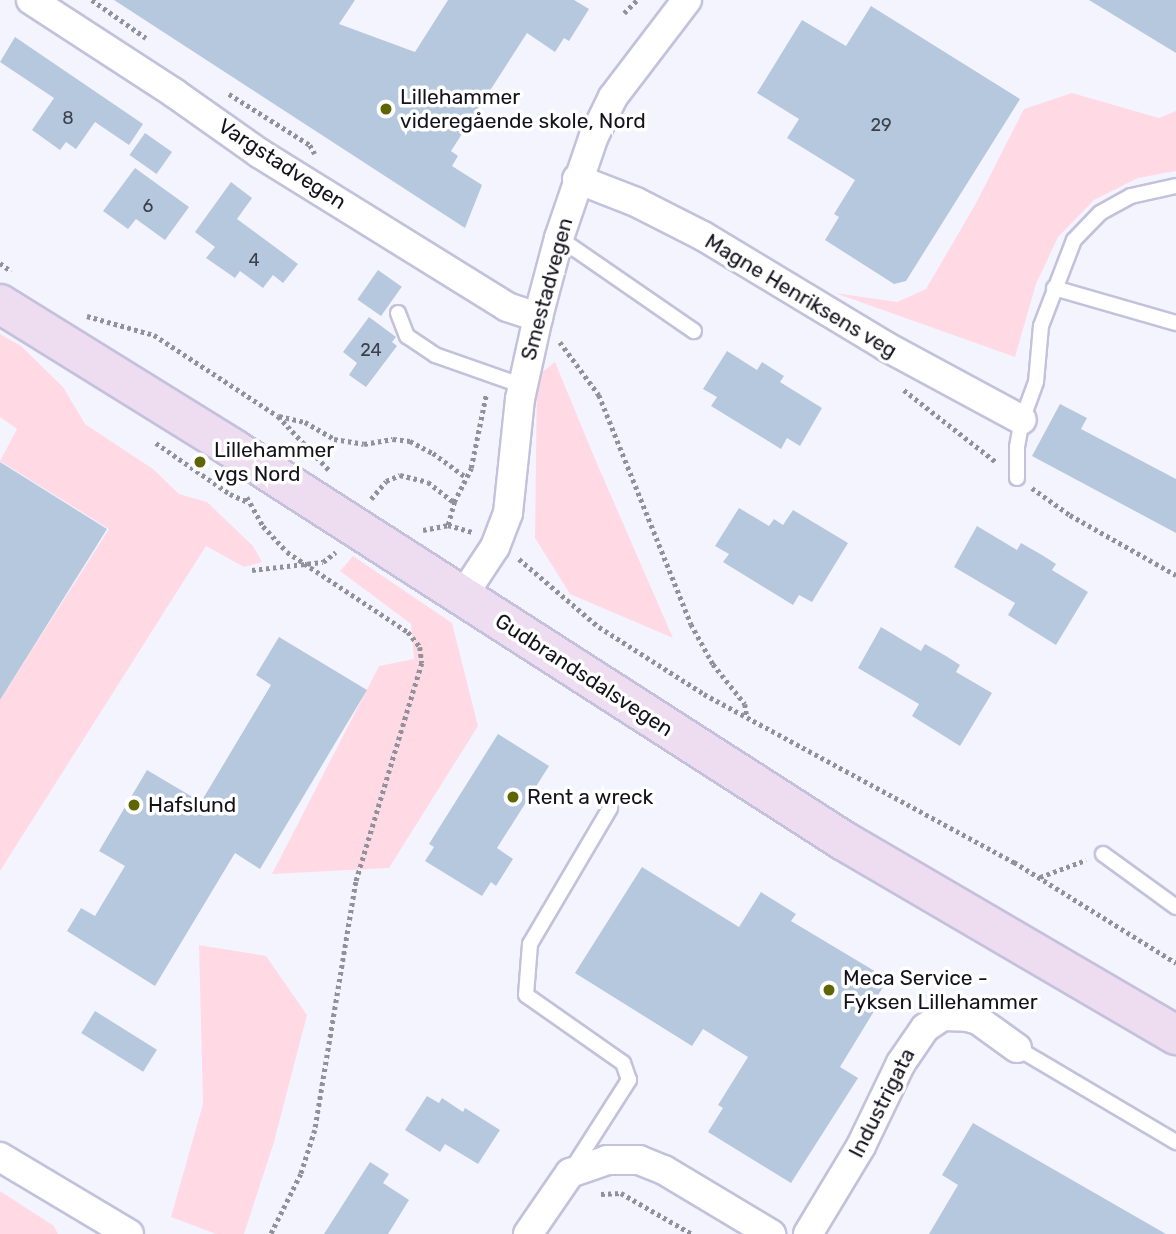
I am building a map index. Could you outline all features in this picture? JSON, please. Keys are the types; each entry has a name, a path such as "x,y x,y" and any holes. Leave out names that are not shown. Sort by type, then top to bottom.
{"main road":[{"name":"Gudbrandsdalsvegen","path":"10,291 232,448 844,841 1176,1035"}],"street":[{"name":"Vargstadvegen","path":"31,0 174,93 259,153 507,307 538,317"},
{"name":"Smestadvegen","path":"462,597 495,547 508,513 523,386 538,317 559,238 594,136 613,97 687,0"},
{"name":"Magne Henriksens veg","path":"578,179 636,202 703,236 887,347 1022,420"},
{"name":"Industrigata","path":"808,1234 861,1146 901,1063 925,1028 943,1016 967,1017 978,1020 1017,1048"},
{"path":"0,1157 128,1234"},
{"path":"528,1234 570,1173 607,1160 639,1160 664,1170 771,1234"}],"lane":[{"path":"1017,478 1017,447 1022,420 1036,382 1041,327 1074,240 1100,213 1131,196 1176,186"},
{"path":"559,238 694,331"},
{"path":"1054,288 1176,323"},
{"path":"398,313 407,336 435,355 523,386"},
{"path":"570,1173 629,1080 623,1063 526,995 530,944 610,808"},
{"path":"1103,854 1176,907"},
{"path":"1017,1048 1176,1142"}],"path":[{"path":"92,0 153,43"},
{"path":"624,13 637,0"},
{"path":"217,86 295,136"},
{"path":"0,263 10,291"},
{"path":"84,316 154,335 278,416 335,477"},
{"path":"538,317 576,360 599,395 691,624 713,664 745,704 747,718"},
{"path":"448,525 454,502 467,478 491,374"},
{"path":"894,383 1017,478 1070,515 1176,575"},
{"path":"278,416 305,422 334,439 364,444 393,439 410,441 433,453 467,478"},
{"path":"149,439 230,494 249,503"},
{"path":"232,448 249,503 263,527 300,563 408,632 421,647 422,663 356,881 315,1130 294,1192 271,1234"},
{"path":"371,499 386,481 400,475 428,482 454,502"},
{"path":"366,503 377,510"},
{"path":"414,529 448,525 469,531 524,562 599,627 747,718 1040,877 1176,964"},
{"path":"252,570 323,562 343,543"},
{"path":"1040,877 1103,854"},
{"path":"601,1194 621,1193 692,1234"}],"shaded area":[{"path":"1072,93 1159,118 1176,111 1176,171 1138,178 1094,200 1058,237 1036,284 1015,357 835,293 897,302 926,289 975,205 1024,109"},
{"path":"0,334 21,346 63,387 85,424 153,469 179,494 207,502 253,546 262,562 244,567 206,546 0,871 0,700 109,529 0,461 17,429 0,417"},
{"path":"555,362 673,638 570,594 535,538 537,376"},
{"path":"353,556 452,623 478,726 389,868 272,874 379,666 414,659 411,624 340,571"},
{"path":"199,945 266,956 307,1015 274,1142 244,1234 216,1234 171,1217 203,1104"},
{"path":"0,1191 54,1226 58,1234 0,1234"}],"building":[{"path":"114,0 355,0 339,24 415,52 448,0 574,0 589,9 569,41 564,38 555,52 527,33 451,151 458,156 452,166 482,185 465,228"},
{"path":"1089,0 1176,0 1176,53"},
{"path":"871,6 1020,99 906,281 894,284 825,240 839,217 834,214 855,180 787,138 799,119 757,93 802,20 846,46"},
{"path":"15,37 143,124 129,145 95,122 76,149 66,142 60,150 32,130 54,98 0,62"},
{"path":"145,133 172,152 157,174 130,155"},
{"path":"135,168 189,207 165,240 136,219 128,229 103,211"},
{"path":"231,182 252,198 237,219 298,264 283,283 273,275 263,288 240,271 235,278 206,258 215,247 195,232"},
{"path":"378,270 402,287 381,316 357,299"},
{"path":"369,317 396,337 392,342 397,346 366,387 349,375 357,363 343,352"},
{"path":"727,351 757,370 762,362 784,376 780,382 822,408 800,446 787,438 781,449 711,406 717,397 703,389"},
{"path":"1060,404 1087,418 1081,429 1176,479 1176,533 1032,456"},
{"path":"0,462 107,529 0,700"},
{"path":"739,508 769,526 774,519 783,525 793,510 848,543 812,602 799,595 793,605 723,562 729,554 715,546"},
{"path":"977,526 1017,550 1021,543 1042,555 1056,564 1052,570 1088,592 1056,645 1008,615 1015,603 954,567"},
{"path":"881,627 921,651 925,644 946,656 960,665 956,672 992,693 960,746 912,716 919,704 858,668"},
{"path":"279,637 367,690 260,869 235,853 155,986 67,931 81,908 95,916 125,866 99,851 147,770 201,802 271,685 256,675"},
{"path":"498,734 549,766 497,848 513,859 496,886 491,882 482,896 425,861 434,847 429,844"},
{"path":"642,867 739,927 761,892 796,914 791,921 888,979 878,995 882,998 840,1067 858,1078 791,1183 708,1132 723,1108 718,1105 748,1057 703,1029 692,1046 575,973"},
{"path":"95,1011 157,1050 143,1072 81,1033"},
{"path":"427,1096 439,1103 442,1098 463,1112 465,1108 500,1130 478,1164 445,1144 440,1152 405,1130"},
{"path":"973,1123 1166,1234 929,1234 958,1185 942,1175"},
{"path":"370,1162 389,1174 383,1183 409,1200 388,1234 324,1234"}],"place":[{"name":"Lillehammer videregående skole, Nord","path":"386,109"},
{"name":"Lillehammer vgs Nord","path":"200,462"},
{"name":"Rent a wreck","path":"513,797"},
{"name":"Hafslund","path":"134,805"},
{"name":"Meca Service - Fyksen Lillehammer","path":"829,990"}]}
